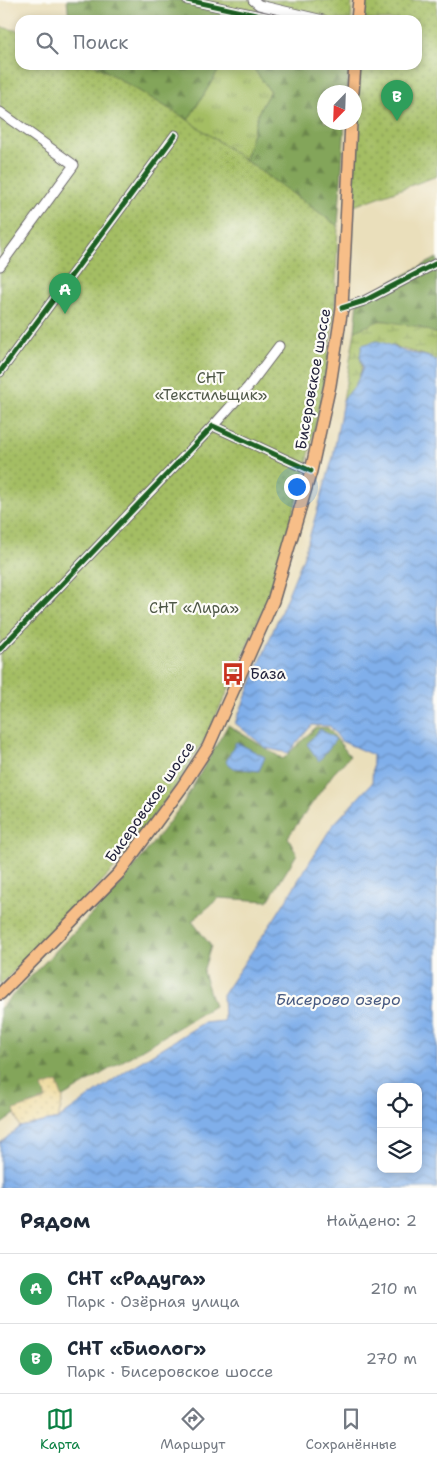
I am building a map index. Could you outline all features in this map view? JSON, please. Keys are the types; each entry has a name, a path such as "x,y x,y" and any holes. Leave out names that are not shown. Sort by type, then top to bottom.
{"main road":[{"path":"357,15 358,0"},
{"path":"354,85 355,70"},
{"name":"Бисеровское шоссе","path":"0,994 119,873 182,787 208,747 273,601 311,471 330,385 342,308 351,130"}],"street":[{"path":"187,0 256,15"},
{"path":"253,0 259,4 303,15"},
{"path":"0,112 74,165 0,266"},
{"path":"0,372 175,134"},
{"path":"342,308 364,301 437,262"},
{"path":"0,649 213,426 248,387 279,346"},
{"path":"213,426 311,471"}],"green space":[{"path":"67,0 187,0 256,15 68,15"},
{"path":"187,0 352,0 351,15 256,15"},
{"path":"364,0 437,0 437,176 351,207 356,130 362,130 362,85 359,85 360,70 422,70 422,15 363,15"},
{"name":"СНТ «Текстильщик»","path":"0,27 15,30 15,70 103,70 188,120 338,226 335,309 324,384 306,469 267,599 227,693 202,744 177,784 114,869 0,985"},
{"path":"103,70 219,70 188,120"},
{"path":"219,70 255,70 270,91 259,111 245,160 188,120"},
{"path":"255,70 349,70 348,85 317,85 317,130 345,130 338,226 245,160 259,111 270,91"},
{"path":"437,258 437,334 419,327 355,331 358,299"},
{"path":"381,320 419,327 437,334 437,361 392,345 360,356 360,375 343,400 355,331"},
{"path":"228,725 283,759 316,727 328,728 350,756 333,774 288,837 297,854 268,901 219,898 192,921 211,946 203,972 214,1006 58,1100 26,1106 0,1125 0,1008 122,883 182,805"}],"sand":[{"path":"57,1082 63,1099 58,1119 20,1127 14,1110 46,1099 42,1087"}],"water":[{"name":"Бисерово озеро","path":"377,341 437,361 437,1188 0,1188 0,1143 20,1127 58,1119 130,1068 203,1023 224,1021 223,994 276,916 332,826 372,783 373,755 341,741 330,726 312,725 288,753 266,748 235,723 303,558 333,457 343,400 355,386 363,368 360,356 362,345"},
{"path":"320,729 336,739 319,761 307,744"},
{"path":"236,742 265,757 259,771 234,768 226,762"}],"cycle path":[{"path":"187,0 256,15"},
{"path":"0,372 175,135"},
{"path":"342,308 364,301 437,263"},
{"path":"0,649 213,426 311,471"}],"place":[{"name":"СНТ «Биолог»","path":"397,121"},
{"name":"СНТ «Радуга»","path":"65,314"},
{"name":"База","path":"233,674"}],"park label":[{"name":"СНТ «Лира»","path":"194,608"}]}
